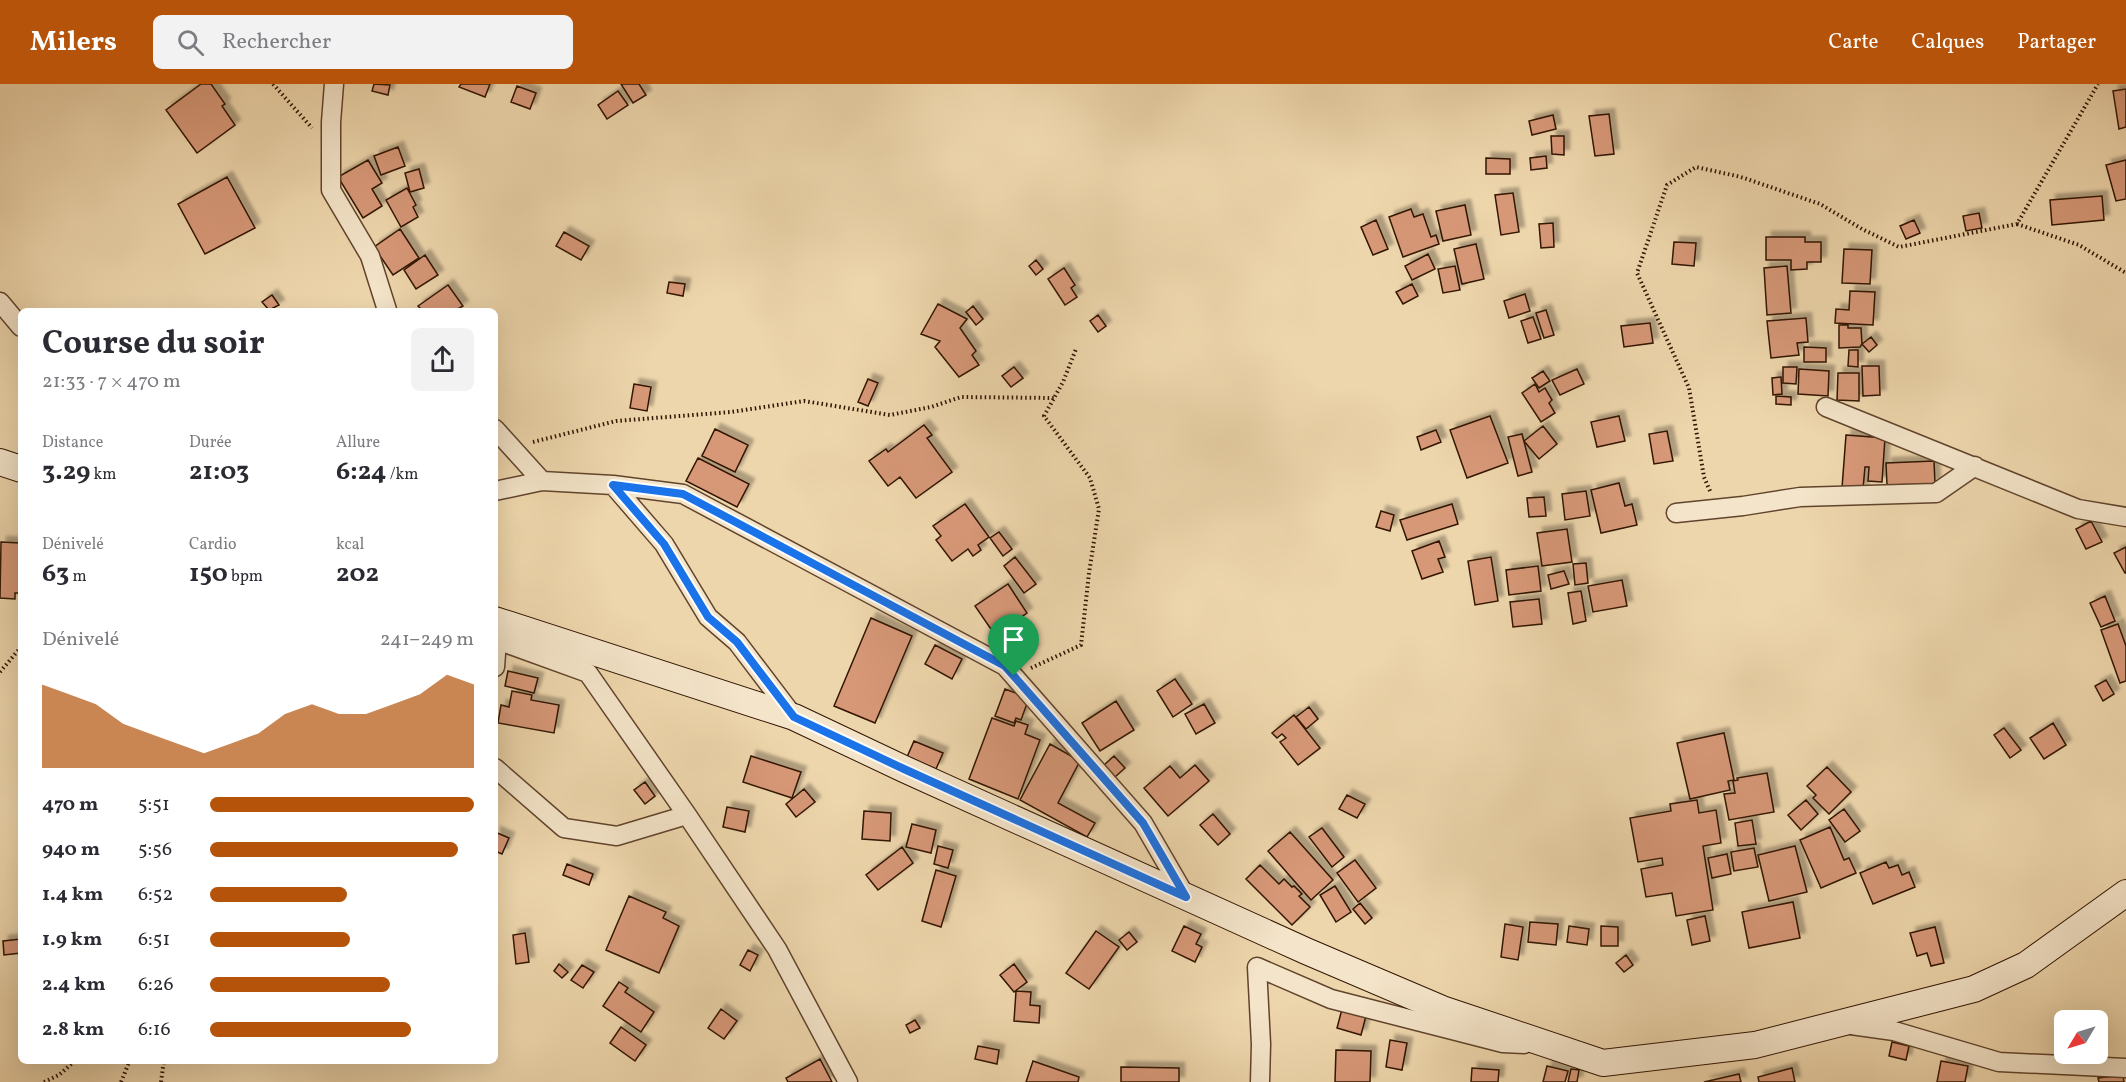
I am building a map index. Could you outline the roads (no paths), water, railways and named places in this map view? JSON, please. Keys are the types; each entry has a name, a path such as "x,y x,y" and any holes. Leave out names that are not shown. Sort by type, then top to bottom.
{"street":[{"path":"334,84 331,190 370,256 386,308"},
{"path":"0,302 18,323"},
{"path":"1826,407 2078,509 2126,517"},
{"path":"498,432 542,481"},
{"path":"0,462 18,468"},
{"path":"1676,513 1800,497 1936,493 1975,466"},
{"path":"498,490 542,481 613,485 683,494 1005,666 1143,823 1186,897"},
{"path":"613,485 664,544 708,617 737,642 794,717"},
{"path":"498,627 794,717 1306,951 1442,1009 1603,1063 1755,1045 1974,989 2026,965 2126,893"},
{"path":"498,628 588,674 777,949 848,1082"},
{"path":"498,771 564,828 617,836 687,815"},
{"path":"1260,1082 1261,1044 1257,967 1331,999 1503,1043 1553,1046"},
{"path":"1840,1023 1894,1031 1999,1062 2126,1068"}]}
